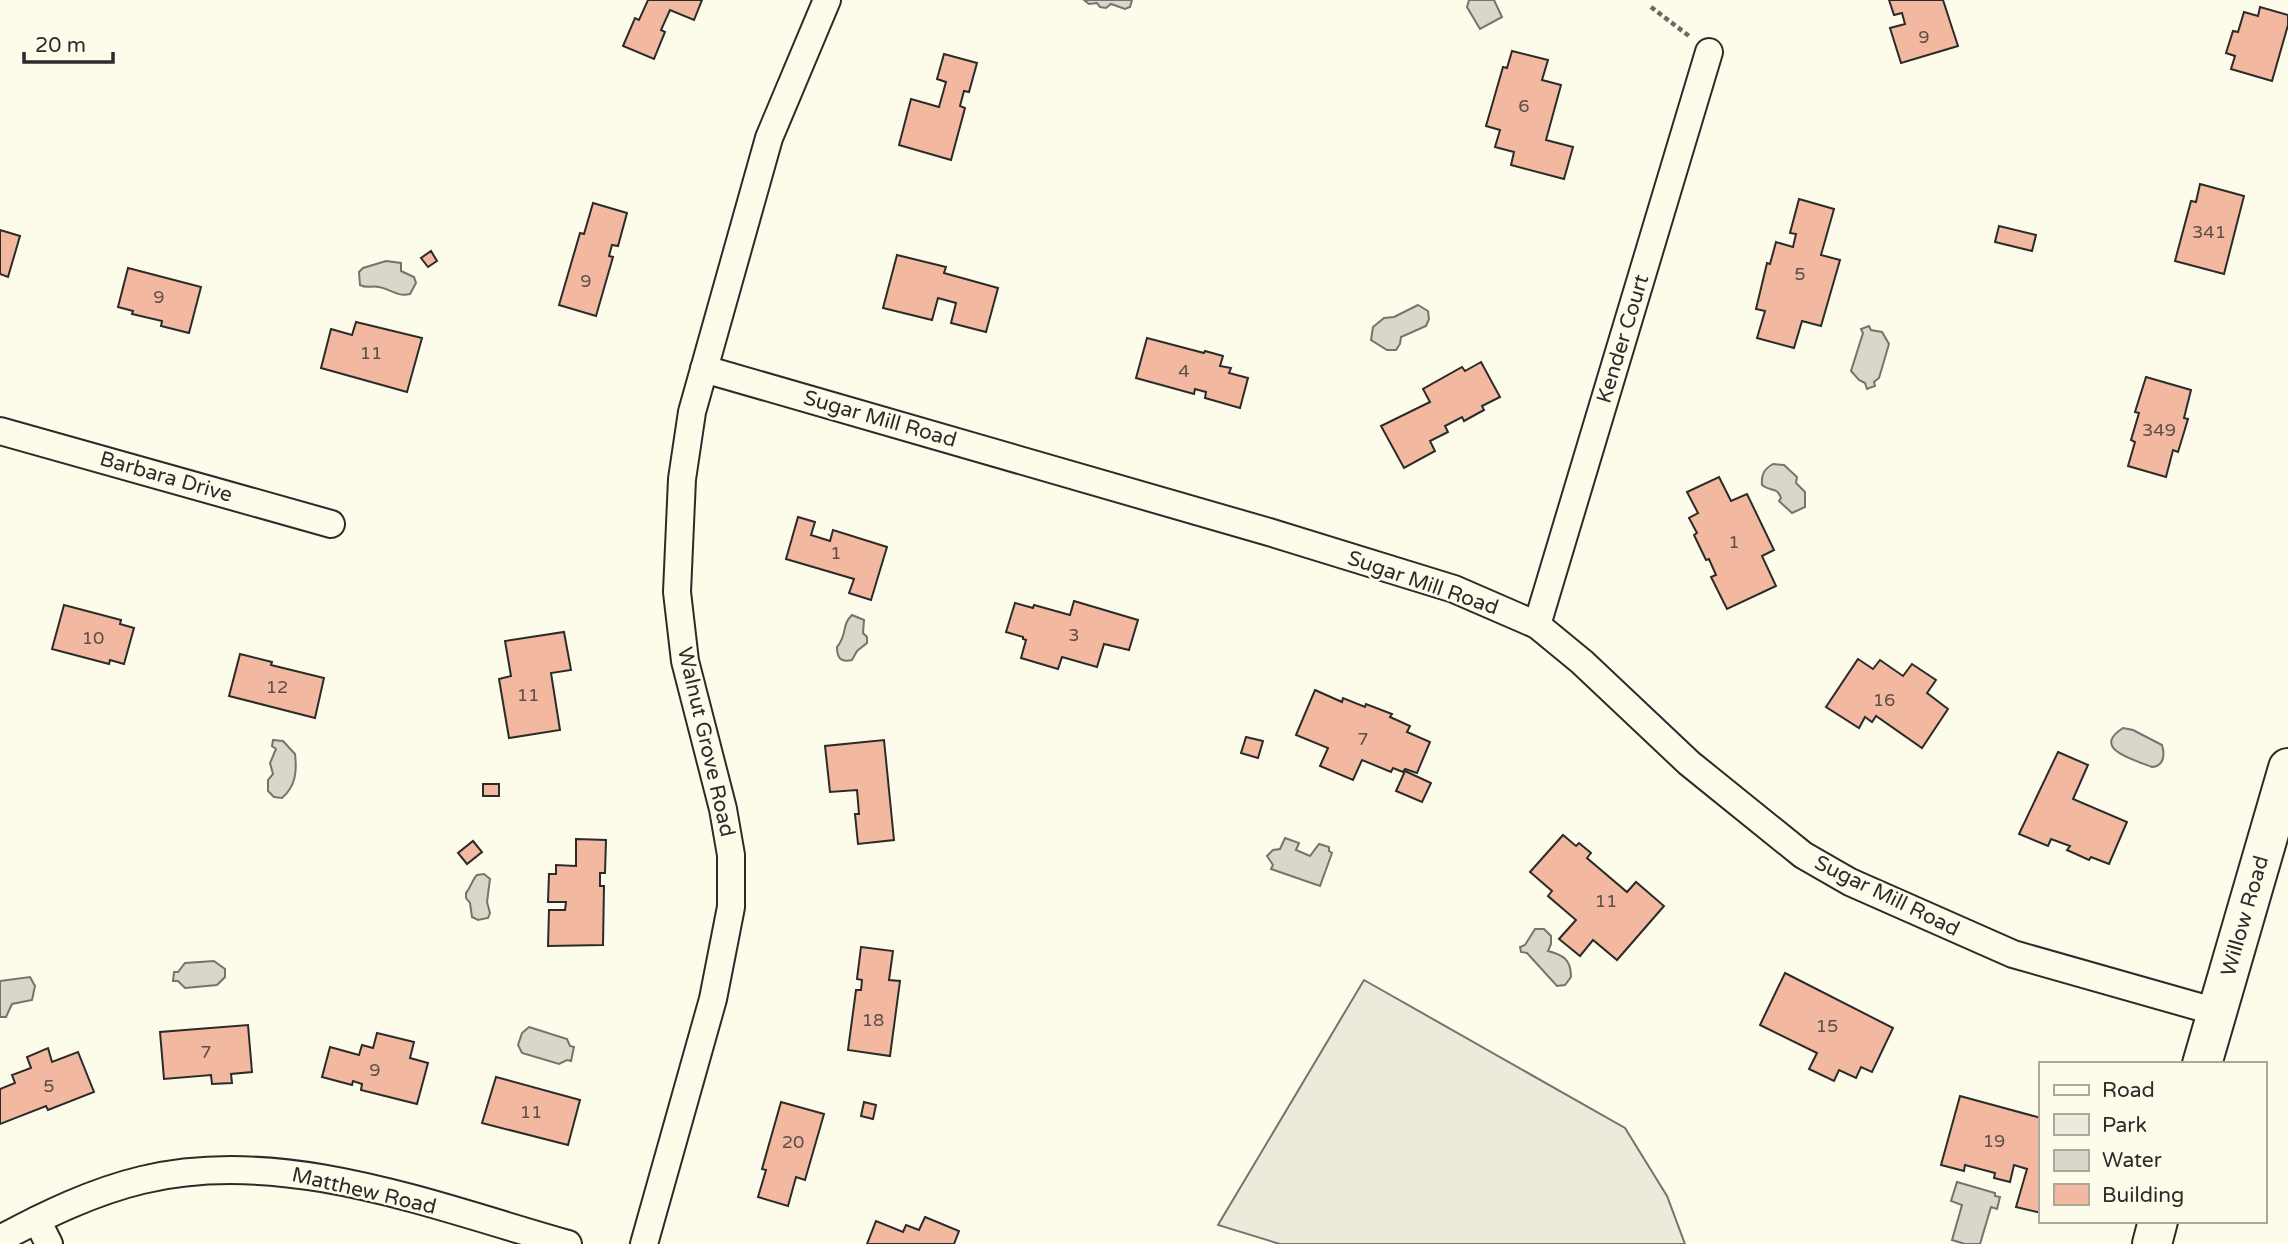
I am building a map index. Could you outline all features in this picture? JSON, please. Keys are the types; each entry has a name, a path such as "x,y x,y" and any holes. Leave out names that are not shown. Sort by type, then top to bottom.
{"street":[{"name":"Walnut Grove Road","path":"644,1244 713,999 731,907 731,855 723,809 685,661 677,592 682,479 692,412 769,138 827,0"},
{"name":"Kender Court","path":"1537,625 1709,52"},
{"name":"Sugar Mill Road","path":"704,369 1282,536 1454,590 1537,625 1582,662 1689,763 1803,855 1850,882 2013,954 2217,1012"},
{"name":"Barbara Drive","path":"0,431 331,524"},
{"name":"Willow Road","path":"2204,1062 2288,768"},
{"name":"Matthew Road","path":"0,1239 94,1195 142,1180 193,1171 256,1170 320,1177 376,1190 568,1244"},
{"path":"37,1220 49,1244"},
{"path":"2152,1244 2157,1223"}],"path":[{"path":"1651,7 1709,52"}],"green space":[{"path":"1364,980 1625,1128 1667,1196 1685,1244 1280,1244 1218,1225"}],"water":[{"path":"1084,0 1132,0 1130,7 1125,9 1111,4 1106,8 1100,7 1097,3 1089,4"},
{"path":"1469,0 1494,0 1502,17 1480,29 1467,7"},
{"path":"386,261 401,263 401,271 414,277 416,283 410,294 360,285 359,272 363,268"},
{"path":"1418,305 1428,311 1426,326 1401,337 1396,350 1387,350 1371,340 1373,327 1384,318 1394,317"},
{"path":"1869,326 1871,330 1882,332 1889,344 1879,378 1874,382 1875,386 1867,389 1865,383 1851,371 1863,333 1861,329"},
{"path":"1773,464 1784,465 1797,477 1796,483 1805,492 1805,507 1792,513 1779,501 1781,498 1775,490 1762,485 1764,473"},
{"path":"852,615 864,620 863,633 867,637 867,643 857,651 852,660 845,661 839,656 837,647"},
{"path":"2123,728 2133,730 2162,745 2163,756 2159,765 2152,767 2113,748 2111,742 2114,735"},
{"path":"273,740 283,741 295,754 295,778 282,798 274,797 268,791 268,780 273,774 270,763 276,749 272,746"},
{"path":"1285,838 1299,843 1296,850 1310,856 1319,844 1329,847 1332,853 1320,886 1271,869 1273,865 1267,856 1273,850 1280,849"},
{"path":"484,874 490,879 487,902 490,913 488,918 478,920 472,917 466,893 477,875"},
{"path":"1535,929 1544,929 1551,936 1548,951 1562,956 1568,962 1571,977 1565,985 1557,986 1527,953 1521,952 1520,947 1525,945"},
{"path":"214,961 225,969 225,977 217,985 185,988 178,981 173,981 174,972 178,972 185,963"},
{"path":"30,977 35,986 32,1000 12,1004 6,1017 0,1017 0,981"},
{"path":"529,1027 567,1039 570,1046 574,1047 571,1061 559,1064 522,1053 518,1045 522,1033"},
{"path":"1957,1182 1995,1193 1995,1196 2000,1197 1997,1209 1991,1207 1980,1244 1965,1244 1952,1240 1962,1205 1951,1201"}],"building":[{"path":"648,0 702,0 694,20 670,10 661,30 665,32 654,59 623,46 635,18 639,20"},
{"path":"1889,0 1943,0 1958,46 1901,63 1890,28 1905,24 1902,13 1894,15"},
{"path":"2260,7 2288,15 2288,25 2272,81 2231,69 2235,56 2226,53 2233,31 2238,32 2244,12 2258,16"},
{"path":"1512,51 1548,60 1542,80 1561,85 1546,140 1573,147 1564,179 1511,165 1514,152 1495,147 1500,130 1486,126 1503,67 1507,68"},
{"path":"944,54 977,63 969,92 964,91 960,106 965,108 951,160 899,145 911,99 939,107 946,82 937,79"},
{"path":"2200,184 2244,196 2224,274 2175,261 2191,201 2196,202"},
{"path":"1799,199 1834,209 1821,255 1840,260 1821,326 1802,321 1794,348 1757,338 1765,311 1756,309 1767,263 1770,264 1776,242 1793,247 1796,234 1790,233"},
{"path":"593,203 627,213 618,246 612,245 609,256 613,257 596,316 559,305 580,233 584,234"},
{"path":"1999,226 2036,235 2032,251 1995,242"},
{"path":"0,230 20,236 8,277 0,274"},
{"path":"431,251 437,261 428,267 421,258"},
{"path":"897,255 946,267 944,273 998,288 986,332 951,323 956,303 938,298 932,320 883,308"},
{"path":"128,268 201,287 189,333 161,326 162,321 132,314 133,311 118,307"},
{"path":"356,322 422,338 407,392 321,368 331,329 352,335"},
{"path":"1147,338 1223,356 1220,366 1231,368 1229,373 1248,378 1240,408 1205,398 1206,392 1195,389 1194,394 1136,378"},
{"path":"1481,362 1500,397 1482,406 1484,410 1464,421 1462,417 1445,426 1448,432 1430,441 1435,451 1404,468 1381,426 1430,402 1423,389 1462,367 1465,371"},
{"path":"2146,377 2191,390 2184,418 2188,419 2178,452 2173,450 2166,477 2128,466 2135,442 2131,440 2139,413 2135,412"},
{"path":"1719,477 1731,501 1747,494 1774,550 1762,556 1776,586 1727,609 1711,577 1716,575 1709,559 1706,560 1694,535 1697,533 1689,518 1698,513 1687,492"},
{"path":"798,517 815,522 811,535 830,541 833,530 887,547 871,600 849,593 854,579 786,559"},
{"path":"1074,601 1138,620 1129,650 1104,644 1097,667 1062,657 1058,669 1021,658 1026,640 1006,632 1015,603 1070,615"},
{"path":"64,605 121,620 120,624 134,628 124,664 110,660 109,664 52,649"},
{"path":"564,632 571,670 551,673 560,730 509,738 499,679 511,676 505,641"},
{"path":"240,654 324,678 315,718 229,696"},
{"path":"1858,659 1873,669 1880,660 1903,676 1912,664 1936,680 1927,693 1948,709 1922,748 1876,716 1872,722 1865,717 1859,728 1826,707"},
{"path":"1315,690 1342,702 1343,698 1392,714 1390,717 1410,726 1407,732 1430,742 1417,773 1393,768 1391,772 1362,760 1353,780 1320,766 1328,748 1296,735"},
{"path":"1246,737 1263,741 1258,758 1241,753"},
{"path":"884,740 894,840 858,844 855,814 859,814 857,790 830,792 825,746"},
{"path":"2058,752 2088,765 2073,799 2127,822 2109,864 2091,857 2089,860 2067,850 2070,846 2051,839 2048,846 2019,834"},
{"path":"1405,771 1431,783 1422,802 1396,791"},
{"path":"483,784 499,784 499,796 483,796"},
{"path":"1563,835 1576,846 1579,843 1591,853 1587,858 1627,892 1636,882 1664,906 1617,960 1593,940 1580,956 1559,939 1576,920 1548,896 1552,891 1530,872"},
{"path":"576,839 606,840 605,873 600,873 600,886 604,886 603,945 548,946 549,910 565,910 566,902 548,902 549,874 556,874 556,865 576,866"},
{"path":"473,841 482,852 467,864 458,853"},
{"path":"861,947 893,951 889,980 900,981 890,1056 848,1050 856,990 861,990 862,980 857,979"},
{"path":"1785,973 1893,1028 1872,1072 1861,1067 1856,1078 1839,1070 1834,1081 1809,1069 1817,1053 1760,1025"},
{"path":"248,1025 252,1072 231,1074 232,1083 212,1084 211,1075 164,1079 160,1032"},
{"path":"377,1033 414,1042 410,1058 428,1063 417,1104 361,1090 362,1084 353,1081 352,1085 322,1077 330,1047 359,1055 362,1045 373,1048"},
{"path":"48,1048 52,1062 78,1052 94,1092 48,1110 46,1106 0,1124 0,1089 15,1083 12,1075 31,1068 27,1057"},
{"path":"496,1077 580,1100 568,1145 482,1123"},
{"path":"1960,1096 2039,1117 2039,1213 2016,1207 2027,1169 2014,1165 2010,1182 1994,1178 1995,1173 1965,1165 1964,1171 1941,1165"},
{"path":"781,1102 824,1114 805,1180 796,1177 788,1206 758,1197 766,1170 762,1169"},
{"path":"864,1102 876,1105 873,1119 861,1116"},
{"path":"925,1217 959,1231 954,1244 867,1244 876,1221 903,1232 906,1225 919,1230"}]}
